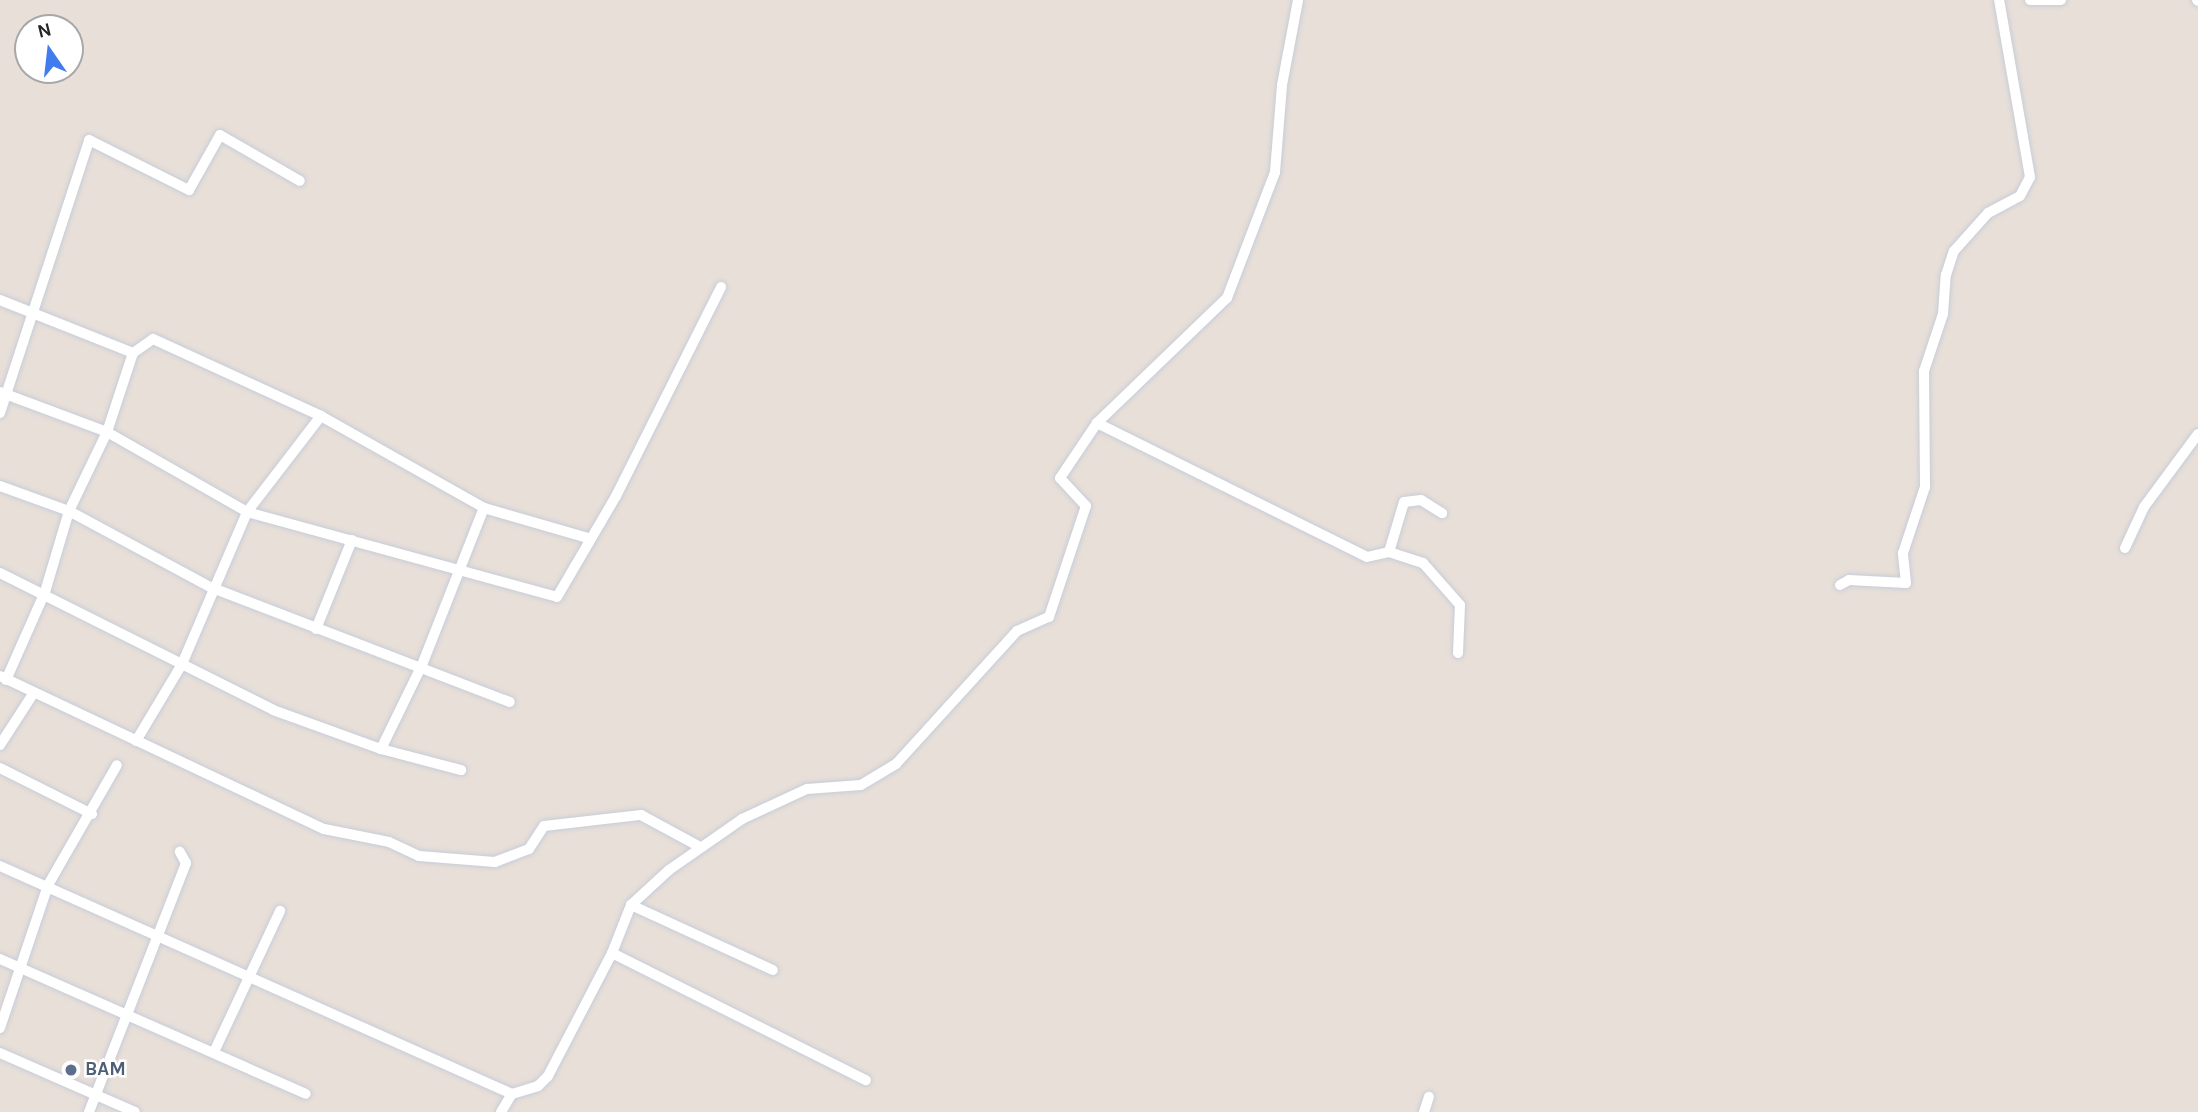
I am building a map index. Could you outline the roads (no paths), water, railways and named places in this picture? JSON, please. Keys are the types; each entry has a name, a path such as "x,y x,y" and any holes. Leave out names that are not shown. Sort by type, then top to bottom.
{"street":[{"path":"0,866 160,934 512,1094 538,1086 548,1076 612,953 631,905 700,847 742,819 807,789 861,785 896,764 1017,631 1044,623 1086,506 1060,478 1097,423 1227,298 1275,172 1282,85 1298,0"},
{"path":"1840,585 1849,580 1906,583 1903,553 1925,486 1924,371 1943,314 1946,275 1954,251 1988,213 2020,196 2030,177 1999,0"},
{"path":"2031,0 2061,0"},
{"path":"0,413 4,393 35,312 89,141 189,190 220,135 300,181"},
{"path":"4,393 107,432 247,512 459,567 557,597 588,538 617,496 721,286"},
{"path":"0,300 133,353"},
{"path":"588,538 484,508 321,416 153,339 133,353 107,432 69,511 45,592 3,678 324,828 389,842 419,856 495,862 529,849 544,826 641,815 700,847"},
{"path":"136,741 182,664 210,587 247,512 321,416"},
{"path":"1097,423 1199,478 1259,501 1367,557 1389,552 1423,563 1460,605 1458,653"},
{"path":"2125,548 2144,507 2198,434"},
{"path":"0,486 69,511 210,587 316,629 422,665 510,702"},
{"path":"1389,552 1404,502 1421,500 1442,513"},
{"path":"381,749 422,665 484,508"},
{"path":"316,629 352,540"},
{"path":"0,573 45,592 273,710 381,749 461,770"},
{"path":"0,746 33,694"},
{"path":"0,1028 48,885 92,814 117,765"},
{"path":"0,768 92,814"},
{"path":"89,1112 186,863 180,852"},
{"path":"631,905 773,970"},
{"path":"214,1052 280,911"},
{"path":"612,953 866,1080"},
{"path":"0,959 129,1013 306,1094"},
{"path":"0,1053 135,1112"},
{"path":"502,1112 512,1094"},
{"path":"1424,1112 1429,1097"}],"place":[{"name":"BAM","path":"71,1070"}]}
